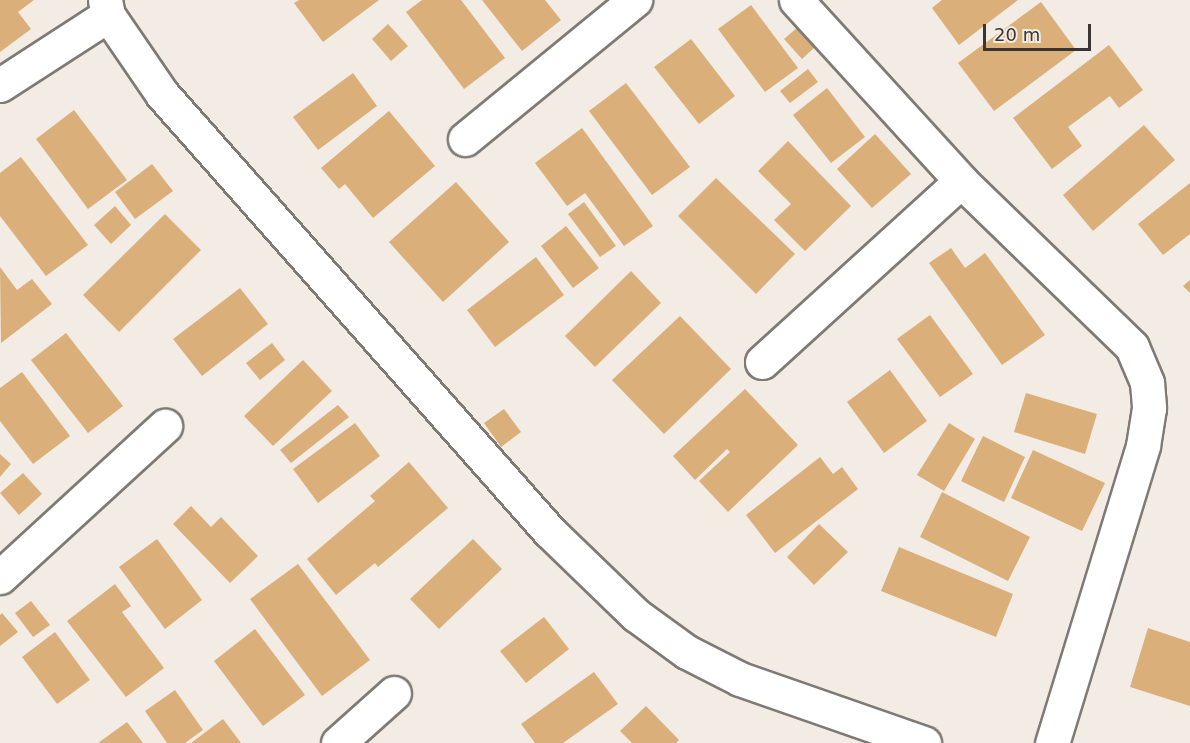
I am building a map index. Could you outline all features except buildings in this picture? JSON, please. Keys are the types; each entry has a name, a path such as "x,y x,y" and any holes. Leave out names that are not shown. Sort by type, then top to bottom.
{"street":[{"path":"465,139 634,0"},
{"path":"796,0 961,181 1132,347 1147,383 1149,408 1143,446 1053,743"},
{"path":"0,85 106,8 162,94 549,531 636,615 687,652 740,680 924,743"},
{"path":"762,362 961,181"},
{"path":"0,577 165,426"},
{"path":"339,743 394,693"}]}
